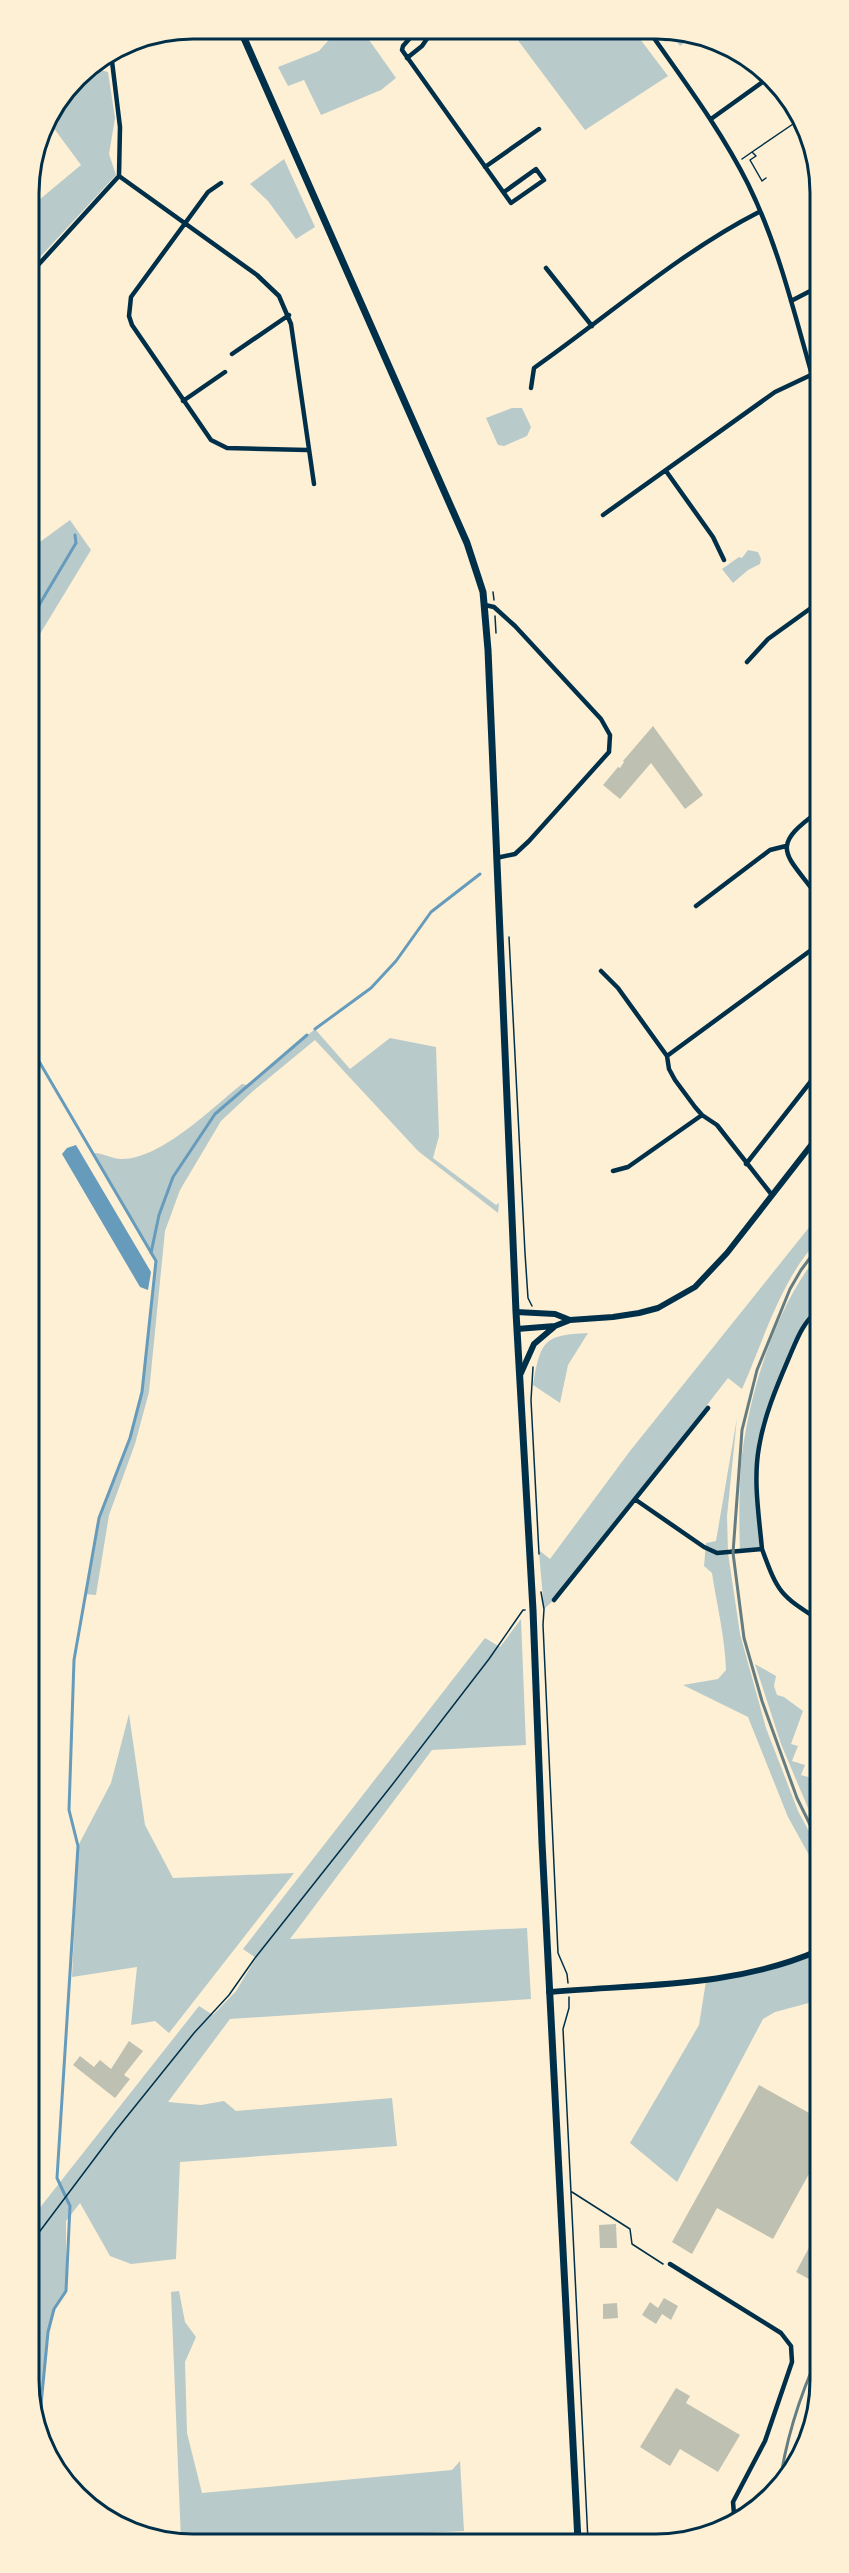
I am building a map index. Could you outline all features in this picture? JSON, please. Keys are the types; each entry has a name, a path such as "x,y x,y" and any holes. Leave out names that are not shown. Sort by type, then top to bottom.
{"main road":[{"path":"244,39 467,543 477,567 485,605 516,1312 533,1610 549,1992 562,2191 578,2534"}],"street":[{"path":"410,39 402,48 407,58 511,203 544,180 536,169 504,192"},
{"path":"407,58 427,39"},
{"path":"654,39 711,119 745,179 791,301 810,371"},
{"path":"39,264 119,176 120,127 112,62"},
{"path":"711,119 763,82"},
{"path":"485,167 539,129"},
{"path":"119,176 270,286 279,296 289,315 307,450 314,484"},
{"path":"221,183 208,192 131,297 129,306 132,325 204,432 219,446 307,450"},
{"path":"531,388 534,368 718,236 759,212"},
{"path":"546,268 592,326"},
{"path":"791,301 810,291"},
{"path":"232,354 289,315"},
{"path":"183,400 225,372"},
{"path":"603,515 775,392 810,375"},
{"path":"666,471 713,537 724,560"},
{"path":"485,605 494,607 515,626 601,719 610,735 609,752 529,841 515,854 496,858"},
{"path":"747,662 768,639 810,609"},
{"path":"810,818 794,830 786,846 788,855 810,886"},
{"path":"696,906 770,850 786,846"},
{"path":"667,1056 810,951"},
{"path":"601,971 618,988 667,1056 669,1069 675,1080 702,1115 717,1125 772,1195"},
{"path":"747,1164 810,1083"},
{"path":"613,1171 628,1167 702,1115"},
{"path":"517,1329 555,1326 570,1320 639,1313 676,1299 695,1287 710,1273 810,1146"},
{"path":"516,1312 555,1314 570,1320"},
{"path":"810,1316 773,1395 759,1448 757,1497 762,1549 776,1586 789,1600 810,1614"},
{"path":"520,1375 534,1344 555,1326"},
{"path":"554,1600 708,1408"},
{"path":"636,1500 704,1547 717,1553 762,1549"},
{"path":"549,1992 706,1981 763,1970 810,1954"},
{"path":"670,2264 781,2333 791,2346 792,2362 765,2441 733,2502 734,2512"}],"path":[{"path":"744,158 793,124"},
{"path":"752,152 756,156 750,160 756,174 762,181 766,178"},
{"path":"493,592 496,643"},
{"path":"509,929 525,1253 528,1298 532,1312"},
{"path":"534,1362 531,1400 539,1561"},
{"path":"540,1584 544,1609 558,1953 567,1974 569,2008 562,2029 588,2534"},
{"path":"39,2233 116,2130 194,2033 229,1995 255,1958 489,1659 523,1610"},
{"path":"571,2191 630,2229 632,2244 665,2265 670,2264"}],"shaded area":[{"path":"330,39 368,39 396,78 381,90 321,115 304,80 288,86 278,67 319,51"},
{"path":"517,39 640,39 668,76 585,130"},
{"path":"676,40 686,42 680,46"},
{"path":"101,70 108,72 115,118 109,154 116,175 39,258 39,200 81,165 54,128 71,99"},
{"path":"284,159 315,227 296,239 268,201 250,184"},
{"path":"512,408 522,408 531,427 527,436 504,446 498,445 486,418"},
{"path":"70,520 91,550 39,636 39,543"},
{"path":"748,550 758,552 761,559 760,564 748,570 733,583 722,569 739,557 742,558"},
{"path":"315,1029 350,1069 390,1038 436,1047 439,1136 433,1158 496,1205 499,1203 498,1213 418,1151 315,1040 252,1092 221,1121 180,1190 165,1231 149,1392 135,1444 109,1515 96,1595 85,1594 99,1518 130,1438 142,1392 156,1261 94,1153 118,1159 136,1157 169,1142 201,1119 242,1084 247,1085"},
{"path":"810,1226 810,1249 784,1291 742,1389 728,1378 707,1405 708,1408 554,1600 544,1609 540,1551 550,1559 630,1451"},
{"path":"810,1266 810,1316 773,1397 757,1460 758,1511 762,1549 740,1552 741,1464 750,1410 766,1353 789,1300"},
{"path":"588,1333 568,1365 560,1403 533,1385 542,1350 547,1343 562,1336"},
{"path":"737,1418 727,1516 728,1553 740,1634 766,1728 798,1811 810,1833 810,1857 788,1817 748,1717 683,1685 718,1679 726,1670 712,1573 704,1566 706,1543 716,1541"},
{"path":"521,1619 526,1745 432,1750 290,1939 527,1928 531,1999 230,2019 168,2102 201,2105 224,2101 236,2111 392,2098 397,2146 180,2162 176,2259 131,2264 110,2256 80,2203 66,2221 66,2291 54,2309 48,2332 41,2405 39,2209 199,2006 213,2015 236,1991 256,1958 243,1949 485,1638 500,1647"},
{"path":"755,1664 776,1676 774,1686 777,1695 784,1697 803,1711 791,1744 798,1746 792,1761 805,1765 801,1775 810,1778 810,1813 781,1744"},
{"path":"129,1714 145,1825 173,1878 294,1873 169,2033 155,2021 131,2025 137,1967 72,1977 78,1846 111,1783"},
{"path":"810,1953 810,2003 775,2012 763,2019 677,2182 630,2143 699,2025 706,1981 740,1975"},
{"path":"179,2291 185,2322 196,2337 185,2362 187,2433 202,2493 452,2470 460,2461 464,2531 408,2534 181,2534 171,2292"}],"water":[{"path":"76,1145 151,1272 148,1290 140,1287 62,1154 67,1148"}],"building":[{"path":"653,726 703,795 685,809 651,763 620,799 603,785 618,767 620,768 623,761"},
{"path":"129,2041 143,2051 124,2075 130,2079 115,2098 73,2065 80,2056 94,2067 100,2060 111,2069"},
{"path":"759,2085 810,2113 810,2172 773,2239 717,2208 692,2254 672,2242"},
{"path":"616,2224 617,2248 600,2248 599,2225"},
{"path":"810,2246 810,2280 796,2272"},
{"path":"664,2298 678,2306 671,2320 662,2314 656,2324 642,2315 650,2302 658,2308"},
{"path":"617,2303 618,2318 603,2319 603,2304"},
{"path":"676,2388 690,2396 686,2403 740,2435 718,2472 680,2449 670,2466 640,2447"}],"waterway":[{"path":"39,605 76,543 75,535"},
{"path":"315,1029 371,988 396,961 431,912 480,874"},
{"path":"151,1253 159,1215 173,1177 215,1114 307,1035"},
{"path":"39,1061 156,1261 142,1392 130,1438 99,1518 74,1660 69,1810 78,1846 57,2178 70,2206 66,2291 54,2309 48,2332 41,2405"}],"railway":[{"path":"810,1258 790,1289 757,1370 742,1430 733,1553 744,1638 762,1701 797,1798 810,1825"},
{"path":"783,2467 794,2418 810,2375"}]}
